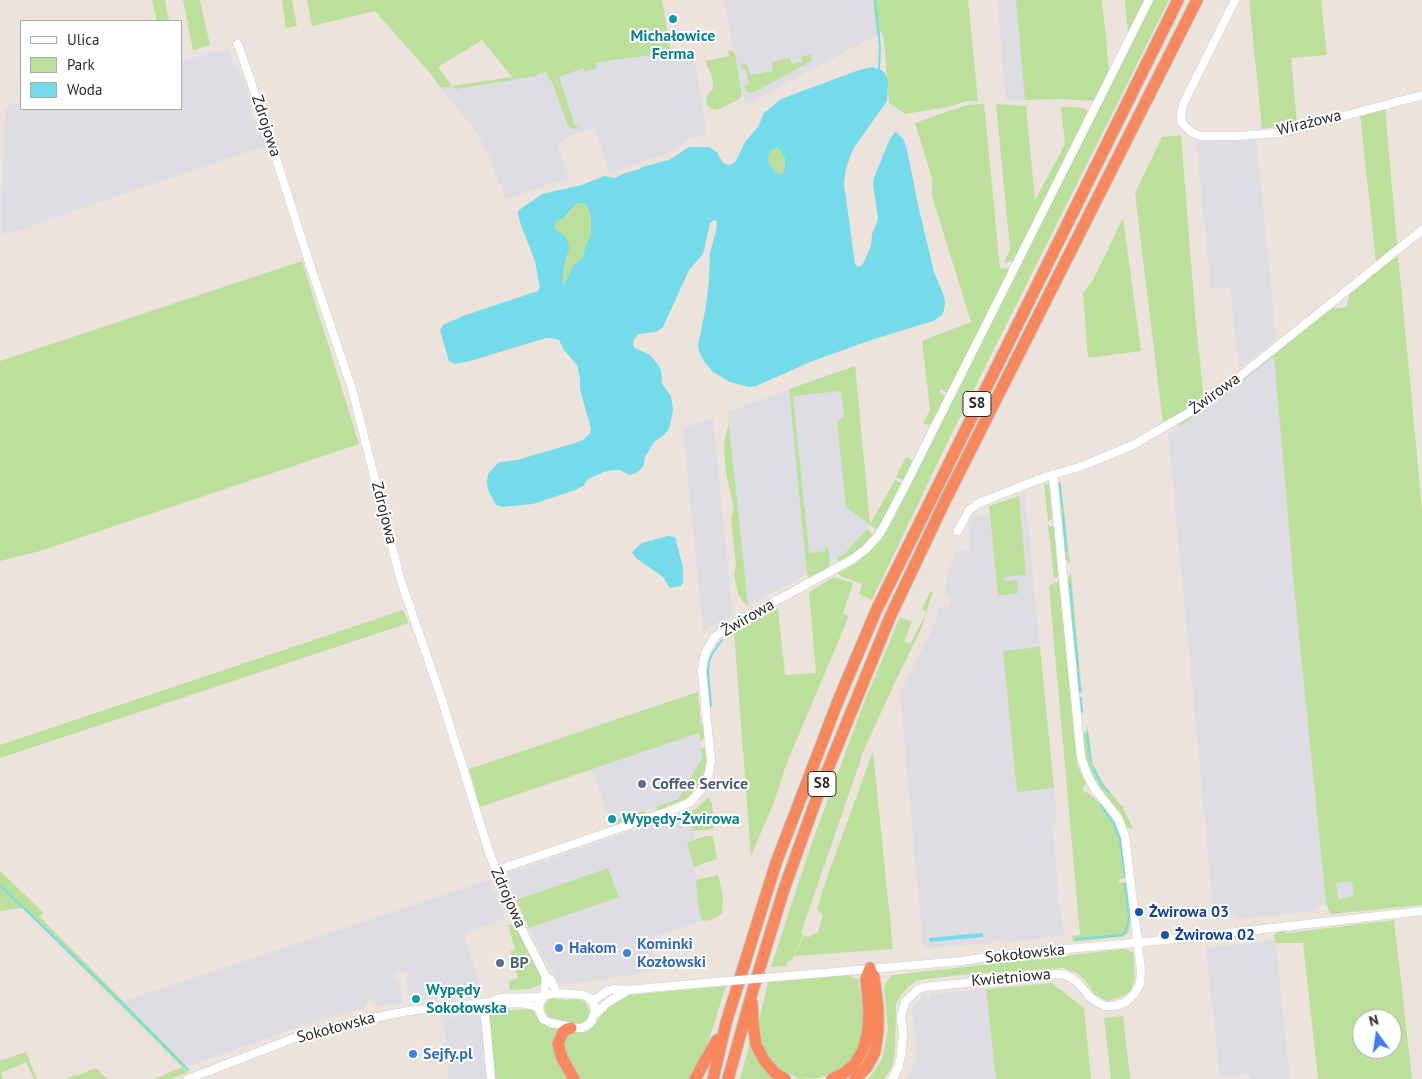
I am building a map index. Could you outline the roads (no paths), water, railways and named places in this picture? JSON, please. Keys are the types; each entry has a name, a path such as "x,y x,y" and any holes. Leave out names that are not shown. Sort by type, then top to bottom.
{"highway":[{"name":"S8","path":"713,1079 726,1023 776,863 838,701 876,611 1178,0"},
{"name":"S8","path":"728,1079 784,889 821,786 890,617 949,492 1197,0"},
{"path":"832,1079 843,1074 854,1065 863,1050 868,1030 869,1010 866,978 870,968"},
{"path":"855,1079 867,1067 875,1052 878,1030 878,1008 874,977 870,968"},
{"path":"752,993 756,1045 764,1060 775,1073 786,1079"},
{"path":"695,1079 708,1059 726,1023"},
{"path":"572,1028 567,1028 563,1032 558,1044 562,1058 574,1079"}],"street":[{"name":"Żwirowa","path":"495,871 678,808 690,802 702,789 709,773 711,761 702,671 705,653 715,638 726,628 851,560 865,550 878,536 894,508 1149,0"},
{"name":"Wirażowa","path":"1235,0 1183,104 1182,122 1194,134 1236,136 1280,132 1422,95"},
{"name":"Zdrojowa","path":"238,44 264,117 308,262 352,389 400,578 440,694 488,852 516,918 546,977 550,980 557,994"},
{"name":"Żwirowa","path":"958,531 969,510 976,504 1003,492 1079,467 1131,446 1209,401 1422,230"},
{"name":"Kwietniowa","path":"892,1079 898,1068 903,1046 901,1017 904,1002 917,990 924,987 939,984 1058,974 1066,975 1077,982 1097,1002 1105,1006 1115,1006 1126,1002 1140,984 1141,970 1125,836 1118,818 1088,777 1081,756 1053,475"},
{"name":"Sokołowska","path":"590,1000 596,999 610,990 962,961 1422,911"},
{"path":"543,996 551,993 584,995 590,1000 594,1008 591,1022 580,1028 572,1028 546,1021 539,1014 538,1007 543,996 546,977"},
{"name":"Sokołowska","path":"594,1015 607,1002 627,990"},
{"name":"Sokołowska","path":"191,1078 292,1039 344,1024 408,1011 487,1002 500,998 543,996"},
{"name":"Sokołowska","path":"487,1002 501,1004 522,1003 538,1007"},
{"path":"487,1002 491,1079"}],"water":[{"path":"872,67 881,70 885,73 888,81 887,101 853,149 846,168 844,184 855,264 858,267 863,264 871,246 872,234 878,218 873,184 874,178 889,141 896,132 904,140 907,150 934,272 944,296 945,303 942,315 933,321 871,340 810,362 756,386 749,387 730,382 713,372 703,360 698,346 706,306 710,253 716,230 717,221 714,220 710,223 703,254 689,270 663,327 656,332 638,334 634,339 633,345 635,348 650,355 661,370 662,384 671,396 673,410 668,430 654,442 645,457 643,467 636,473 629,475 620,470 604,472 588,479 583,486 575,490 533,504 502,507 496,505 488,490 487,482 488,474 497,464 517,460 583,440 590,433 591,429 580,389 577,365 564,350 559,340 546,338 470,361 455,364 449,361 440,330 443,325 463,316 538,291 540,288 535,261 521,225 518,214 519,210 542,194 582,185 604,176 615,178 642,167 669,160 689,147 709,147 717,152 723,163 732,164 736,161 745,142 758,127 764,113 781,99","holes":["777,147 785,158 785,168 782,174 774,171 768,161 769,153","577,203 587,206 591,216 591,234 583,257 573,266 563,284 563,269 569,245 565,236 555,229 555,222 564,218"]},
{"path":"668,536 675,537 683,567 683,582 681,586 670,588 663,577 636,558 632,552 642,543"},
{"path":"983,933 983,937 930,942 929,938"}],"waterway":[{"path":"875,0 880,47 879,69"},
{"path":"1059,484 1062,506"},
{"path":"1063,514 1066,551"},
{"path":"1070,584 1072,607"},
{"path":"1072,610 1078,667"},
{"path":"711,706 709,662 722,640"},
{"path":"1078,672 1080,691"},
{"path":"1081,698 1082,712"},
{"path":"1087,734 1091,761"},
{"path":"1093,767 1102,785 1109,792"},
{"path":"1101,805 1114,824 1120,840 1125,876"},
{"path":"1076,939 1122,935 1125,933 1129,919 1125,884"},
{"path":"0,885 188,1070"}],"place":[{"name":"Michałowice Ferma","path":"673,19"},
{"name":"Coffee Service","path":"642,784"},
{"name":"Wypędy-Żwirowa","path":"612,819"},
{"name":"Żwirowa 03","path":"1139,912"},
{"name":"Żwirowa 02","path":"1165,935"},
{"name":"Hakom","path":"559,948"},
{"name":"Kominki Kozłowski","path":"627,953"},
{"name":"BP","path":"500,963"},
{"name":"Wypędy Sokołowska","path":"416,999"},
{"name":"Sejfy.pl","path":"413,1054"}]}
